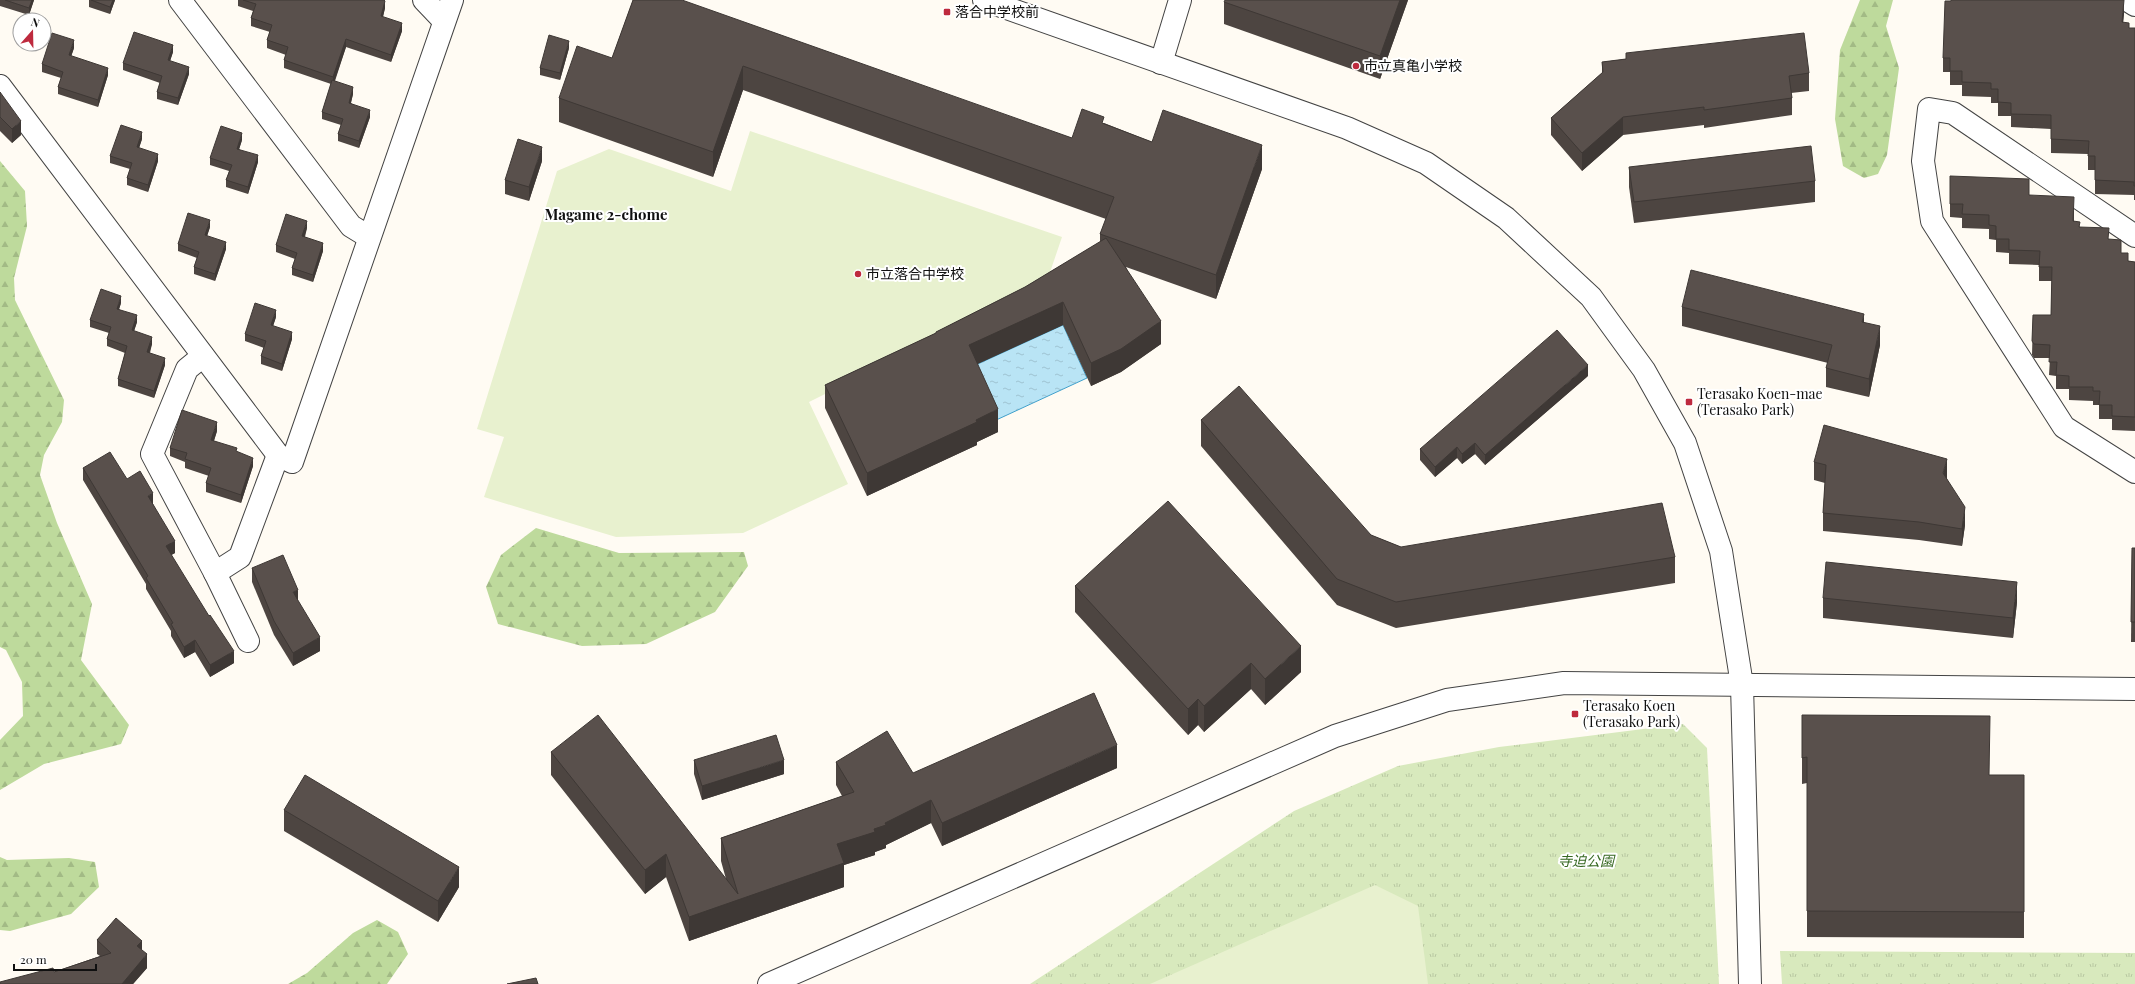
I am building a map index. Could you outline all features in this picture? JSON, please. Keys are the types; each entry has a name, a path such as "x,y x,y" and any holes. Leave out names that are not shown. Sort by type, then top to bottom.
{"street":[{"path":"180,0 351,226 369,237"},
{"path":"424,0 444,21"},
{"path":"0,86 278,455 292,462 452,0"},
{"path":"984,0 1347,128 1426,163 1506,218 1591,297 1644,370 1685,443 1721,551 1742,685 1750,984"},
{"path":"1161,63 1180,0"},
{"path":"2127,0 2135,5"},
{"path":"2135,236 1953,113 1929,110 1923,161 1932,221 2064,427 2135,472"},
{"path":"203,356 188,368 152,454 215,573 248,641"},
{"path":"215,573 240,557 278,455"},
{"path":"769,984 1335,736 1447,700 1564,683 2135,688"}],"green space":[{"path":"1860,0 1893,0 1886,26 1899,68 1887,155 1878,174 1864,178 1843,166 1835,119 1840,50"},
{"path":"750,131 1062,237 1046,284 809,402 848,484 743,533 616,537 484,497 504,437 477,429 557,171 609,149 731,191"},
{"path":"0,161 25,191 27,226 14,278 15,300 64,400 62,422 44,455 40,475 57,523 92,604 81,660 129,725 121,744 44,764 0,790 0,740 23,716 22,682 6,650 0,647"},
{"path":"536,528 619,553 744,552 748,566 715,612 646,644 582,646 498,624 486,587 501,555"},
{"name":"寺迫公園","path":"1683,724 1707,748 1719,984 1030,984 1294,811 1398,766 1499,747"},
{"path":"0,857 7,860 69,858 95,862 99,887 71,914 10,931 0,930"},
{"path":"1375,885 1418,906 1428,984 1150,984"},
{"path":"377,920 398,932 408,954 387,984 288,984 307,973 353,933"},
{"path":"1780,951 2135,953 2135,984 1782,984"}],"water":[{"path":"1063,325 1087,378 994,421 969,368"}],"building":[{"path":"5,0 32,0 29,8"},
{"path":"91,0 113,0 110,7"},
{"path":"243,0 384,0 381,16 402,23 391,55 346,39 333,77 284,60 288,47 267,40 272,25 251,18 256,4"},
{"path":"633,0 682,0 1072,138 1082,109 1104,117 1102,123 1152,142 1163,110 1262,145 1216,275 1100,234 1114,197 743,66 713,152 559,98 577,46 612,58"},
{"path":"1225,0 1400,0 1380,56 1224,2"},
{"path":"2124,0 2122,22 2129,23 2129,28 2135,28 2135,186 2134,182 2095,180 2095,156 2088,156 2089,141 2051,139 2051,115 2011,114 2011,103 1998,102 1998,89 1991,89 1991,83 1962,82 1962,71 1950,71 1950,58 1943,58 1945,1"},
{"path":"134,32 173,45 168,60 189,67 178,98 157,92 162,76 123,63"},
{"path":"52,33 74,40 69,55 108,68 98,100 58,87 63,72 42,64 46,52 52,52"},
{"path":"1804,33 1809,73 1789,76 1792,98 1704,110 1704,107 1623,117 1582,153 1551,118 1603,72 1602,62 1626,59 1626,53"},
{"path":"549,35 569,41 560,73 540,68"},
{"path":"332,80 353,87 349,103 370,110 359,141 338,134 343,119 322,112"},
{"path":"0,92 21,121 12,129 0,117"},
{"path":"121,125 142,132 137,147 158,154 148,185 127,178 132,163 110,156"},
{"path":"221,126 242,133 237,149 258,155 248,187 226,180 232,165 210,158"},
{"path":"518,139 542,147 529,187 505,180"},
{"path":"1811,146 1815,181 1634,202 1629,167"},
{"path":"1950,176 2029,179 2029,195 2074,197 2073,221 2080,222 2079,227 2109,228 2108,239 2121,240 2121,253 2128,253 2128,261 2135,262 2135,417 2112,416 2112,405 2099,405 2100,391 2093,391 2093,387 2069,387 2069,376 2056,375 2057,362 2049,362 2050,345 2034,344 2032,341 2033,315 2051,315 2052,267 2039,267 2040,251 2009,250 2009,239 1996,239 1996,226 1989,225 1989,215 1962,214 1963,204 1950,204"},
{"path":"188,213 210,220 205,235 226,242 215,274 194,267 199,252 178,244"},
{"path":"286,214 307,221 302,236 323,243 313,275 292,268 297,253 276,245"},
{"path":"1106,238 1161,321 1121,349 1091,363 1063,302 969,345 998,409 976,420 977,422 867,473 825,385 936,333 1025,287"},
{"path":"1691,270 1864,314 1862,322 1880,326 1869,379 1826,368 1832,345 1682,307"},
{"path":"101,289 121,296 117,309 137,315 132,330 152,337 147,352 165,358 154,391 118,379 127,346 107,339 111,327 90,320"},
{"path":"255,303 276,310 271,325 292,332 282,364 261,356 266,341 245,334"},
{"path":"1557,330 1588,365 1485,455 1475,443 1462,454 1457,447 1435,467 1420,449"},
{"path":"1239,386 1371,535 1401,547 1662,503 1675,557 1396,602 1337,579 1201,420"},
{"path":"182,410 217,422 211,440 237,448 236,451 253,458 241,495 206,483 211,468 185,459 187,453 170,448"},
{"path":"1824,425 1947,459 1943,473 1965,507 1962,529 1919,522 1823,513 1826,465 1814,462"},
{"path":"110,452 127,479 140,471 153,493 148,496 175,541 166,546 209,616 210,615 234,651 210,665 195,640 184,647 171,624 173,623 146,578 148,576 83,468"},
{"path":"1168,501 1301,646 1265,679 1251,663 1204,706 1198,699 1188,709 1075,586"},
{"path":"2132,548 2135,548 2135,622 2131,622"},
{"path":"283,555 298,590 293,592 320,637 293,653 274,621 252,568"},
{"path":"1826,562 2017,582 2013,618 1823,598"},
{"path":"1094,693 1117,745 942,823 931,800 885,823 886,825 874,829 875,832 837,844 844,863 689,917 666,854 645,870 551,752 598,715 738,894 721,838 854,792 836,762 887,731 913,773"},
{"path":"1802,715 1990,716 1989,775 2024,775 2024,912 1807,911 1807,757 1802,758"},
{"path":"776,735 784,760 702,786 694,760"},
{"path":"305,775 459,867 438,901 284,810"},
{"path":"116,918 142,941 137,946 147,954 122,984 0,984 0,982 53,968 54,972 111,953 97,940"},
{"path":"536,978 538,984 507,984"}],"place":[{"name":"落合中学校前","path":"947,12"},
{"name":"市立真亀小学校","path":"1356,66"},
{"name":"市立落合中学校","path":"858,274"},
{"name":"Terasako Koen-mae (Terasako Park)","path":"1689,402"},
{"name":"Terasako Koen (Terasako Park)","path":"1575,714"}],"district":[{"name":"Magame 2-chome","path":"606,215"}]}
